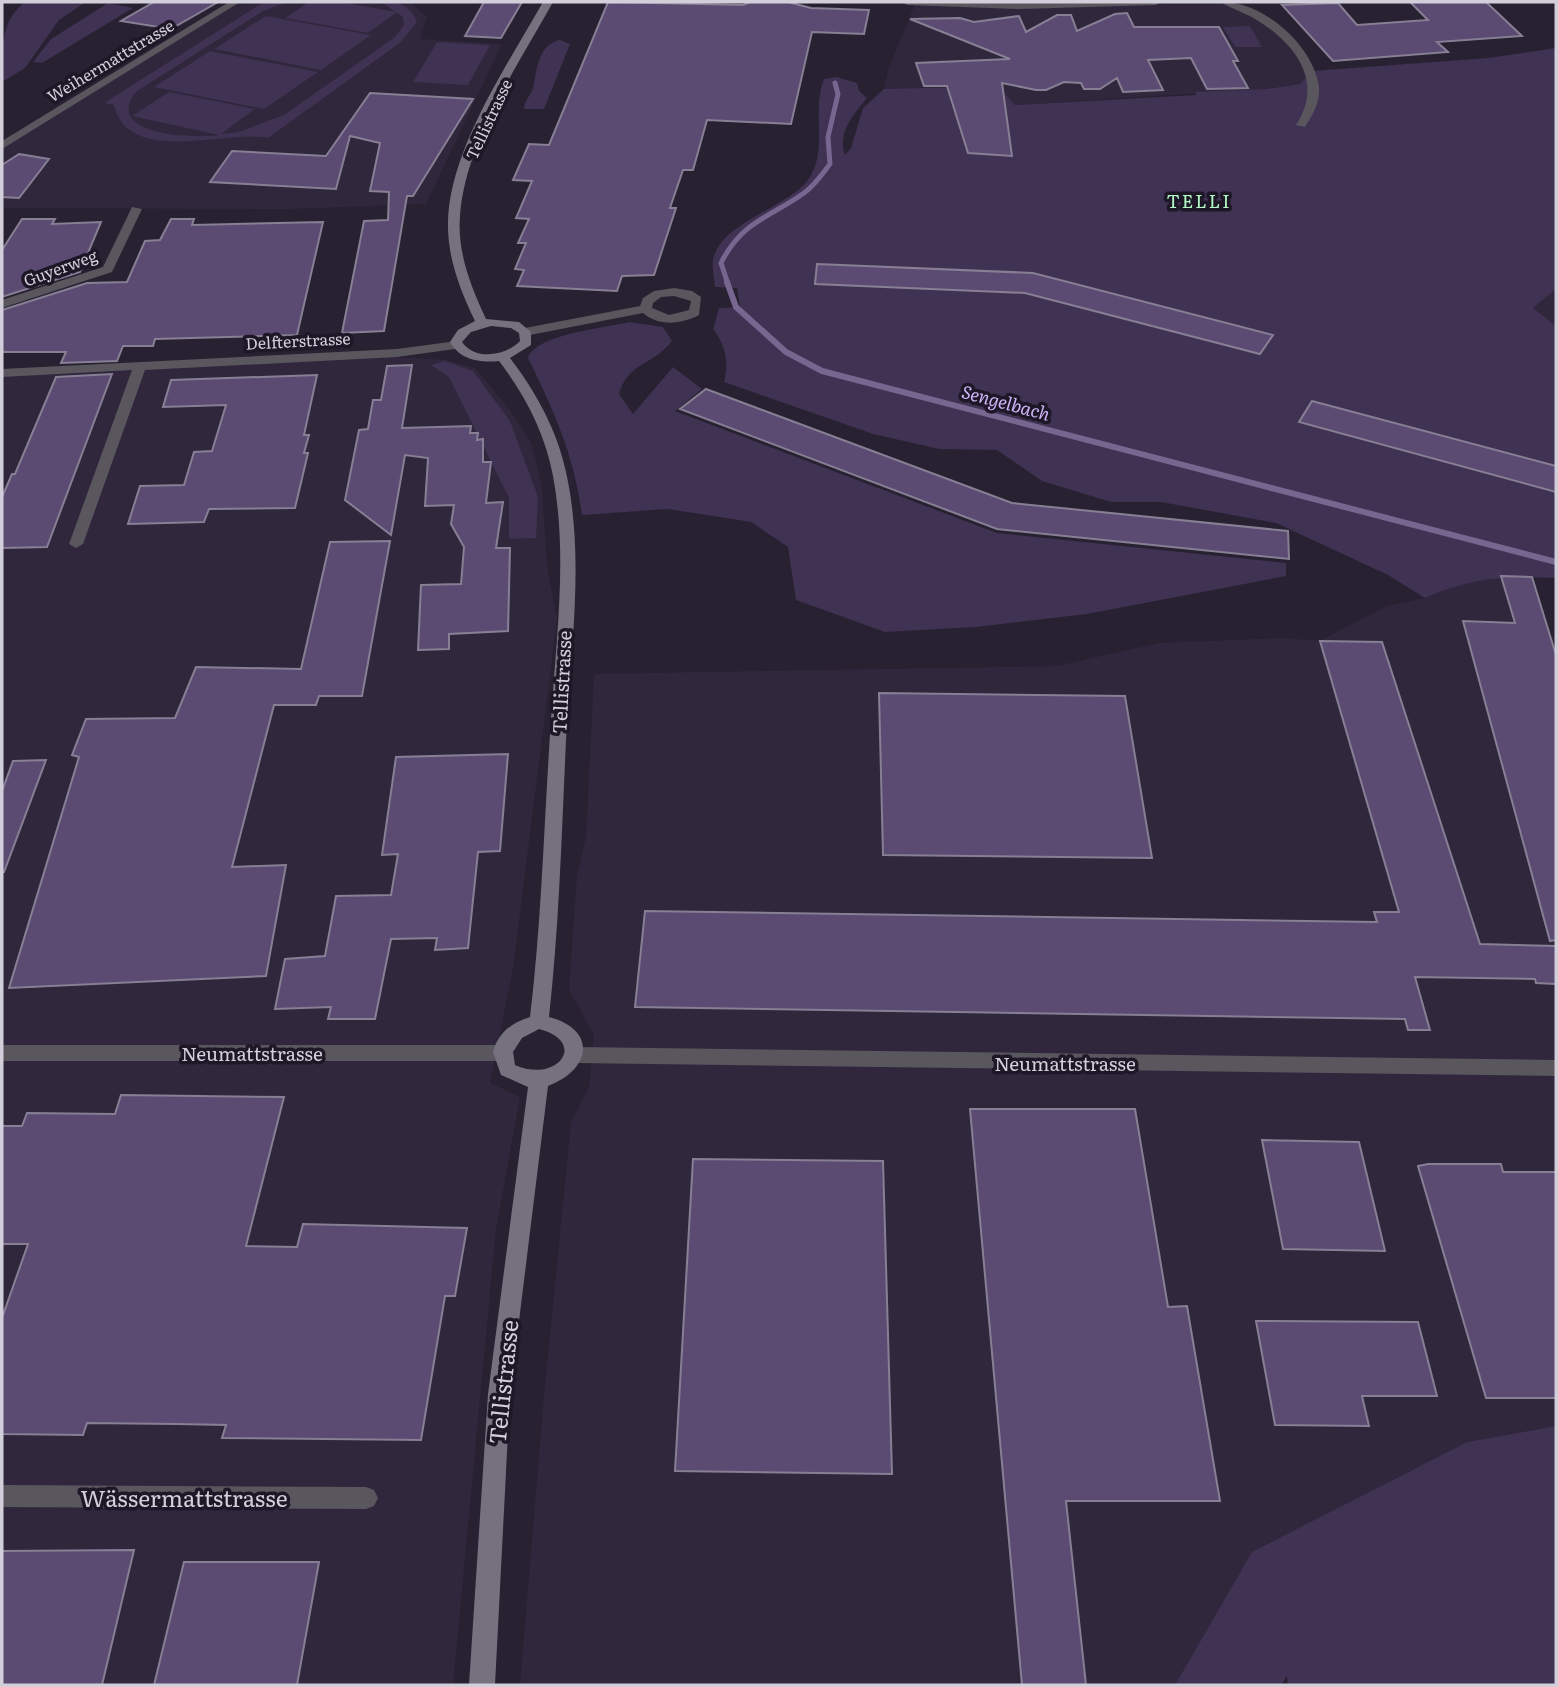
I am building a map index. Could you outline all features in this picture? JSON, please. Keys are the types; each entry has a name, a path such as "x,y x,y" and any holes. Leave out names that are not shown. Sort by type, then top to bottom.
{"main road":[{"name":"Tellistrasse","path":"482,323 464,282 456,252 454,215 463,173 499,93 548,2"},
{"path":"482,323 508,323 525,332 527,337 523,346 502,356 478,357 464,353 457,345 457,338 464,330 482,323"},
{"name":"Tellistrasse","path":"502,356 531,399 551,442 560,473 566,513 567,583 554,859 540,1022"},
{"path":"540,1022 563,1028 571,1035 576,1045 575,1055 562,1072 539,1080 517,1076 508,1070 502,1053 505,1042 513,1032 540,1022"},
{"name":"Tellistrasse","path":"482,1685 499,1394 539,1080"}],"street":[{"name":"Weihermattstrasse","path":"2,146 235,2"},
{"path":"907,2 1156,2"},
{"path":"1226,2 1247,8 1272,24 1311,71 1312,106 1301,125"},
{"name":"Guyerweg","path":"2,304 108,269 136,209"},
{"path":"525,332 646,309"},
{"name":"Delfterstrasse","path":"2,373 397,353 457,345"},
{"path":"76,544 140,366"},
{"name":"Neumattstrasse","path":"2,1054 502,1053"},
{"name":"Neumattstrasse","path":"575,1055 1556,1068"},
{"name":"Wässermattstrasse","path":"2,1496 366,1498"}],"shaded area":[{"path":"25,2 86,2 59,20 25,68 2,82 4,37 11,18"},
{"path":"235,2 410,2 427,17 420,39 502,44 426,204 289,209 2,208 2,146"},
{"path":"264,2 287,2 263,11 137,91 129,106 131,117 140,125 155,131 190,136 219,135 132,116 169,92 255,109 221,134 239,132 284,115 395,37 404,25 403,17 381,2 403,5 411,11 417,22 401,42 268,138 159,140 138,135 123,124 114,105 104,103"},
{"path":"309,2 340,2 397,12 368,33 285,18"},
{"path":"916,2 1019,6 1226,2 1247,8 1272,24 1312,71 1300,84 1266,89 1015,105 998,86 884,89 889,67"},
{"path":"108,3 133,8 42,63 33,62 51,39"},
{"path":"266,16 371,35 321,70 214,49"},
{"path":"1250,26 1262,47 1235,47 1223,27"},
{"path":"560,40 570,44 544,109 524,109 543,51"},
{"path":"437,42 490,45 468,85 413,82"},
{"path":"1556,48 1556,289 1533,308 1556,326 1556,578 1489,579 1460,585 1425,598 1388,575 1276,523 1161,502 1111,502 1042,481 997,450 939,449 873,434 724,382 725,354 713,329 719,308 740,307 737,288 715,287 713,260 718,247 741,225 786,198 808,180 818,156 820,91 824,79 836,77 857,83 859,91 867,98 852,117 845,132 845,155 851,148 863,108 884,89 998,86 1015,105 1196,95 1195,92 1266,89 1300,84 1312,71 1488,58"},
{"path":"210,51 318,72 264,109 154,87"},
{"path":"1556,289 1556,326 1533,308"},
{"path":"629,322 663,327 672,341 665,349 635,369 623,384 619,394 633,414 673,367 702,389 675,411 997,533 1286,563 1286,576 1087,614 976,627 885,632 796,600 788,547 751,522 668,509 582,515 574,473 562,434 528,358 544,343 557,338"},
{"path":"363,355 446,360 475,368 509,409 531,442 542,487 547,565 557,619 513,969 490,1083 520,1097 496,1229 453,1685 2,1685 2,373"},
{"path":"445,361 473,371 510,421 538,497 536,538 509,539 509,498 449,377 431,365"},
{"path":"1501,576 1532,577 1556,654 1556,1426 1467,1442 1253,1552 1175,1685 520,1685 544,1395 571,1122 589,1087 594,1034 569,990 577,875 586,838 594,674 1057,666 1159,643 1282,638 1320,641 1386,606 1425,598 1464,582"},
{"path":"1556,1426 1556,1685 1288,1685 1287,1676 1281,1685 1175,1685 1252,1552 1467,1442"}],"building":[{"path":"154,2 218,2 171,29 121,21"},
{"path":"484,2 522,2 501,38 465,36"},
{"path":"608,2 743,5 750,2 788,2 811,8 869,10 864,34 812,32 791,124 707,120 693,170 683,170 670,208 676,208 654,275 622,276 617,291 517,286 524,270 515,269 526,243 518,243 529,219 516,218 532,181 513,180 529,144 549,145"},
{"path":"1410,2 1486,2 1522,36 1437,42 1448,52 1333,61 1282,5 1338,3 1357,25 1428,20"},
{"path":"1127,13 1134,27 1219,27 1238,61 1233,61 1248,88 1207,89 1191,58 1148,60 1163,90 1123,92 1117,78 1100,89 1084,89 1081,83 1064,82 1046,90 1036,90 1002,83 1012,156 968,153 947,86 924,86 916,63 1010,59 910,19 960,18 974,22 1019,16 1026,32 1057,15 1071,15 1077,31 1115,14"},
{"path":"370,93 473,99 413,196 407,196 384,331 342,333 364,221 388,220 389,192 370,191 380,143 350,136 336,189 210,182 232,151 326,156"},
{"path":"19,154 49,159 19,198 2,197 2,165"},
{"path":"22,219 55,219 52,224 101,222 80,272 2,297 2,250"},
{"path":"171,219 194,219 192,225 323,222 297,335 155,339 153,346 123,346 117,361 61,363 66,352 2,352 2,310 87,283 127,282 145,241 160,240"},
{"path":"817,264 1033,273 1273,335 1260,354 1025,293 815,284"},
{"path":"412,365 402,428 471,426 470,433 478,433 477,440 483,439 483,462 491,462 486,503 503,502 496,548 510,548 508,631 449,634 449,649 418,650 421,585 461,584 464,547 451,524 454,505 425,506 428,458 405,455 391,535 345,500 359,430 368,429 373,400 381,400 387,366"},
{"path":"112,374 47,547 2,548 2,497 12,474 15,474 56,377"},
{"path":"317,375 304,435 309,435 304,453 308,453 295,508 209,509 204,522 128,524 140,486 184,485 194,452 212,451 226,405 163,407 171,380"},
{"path":"706,389 1012,503 1288,531 1289,559 997,529 680,409"},
{"path":"1312,401 1556,466 1556,492 1299,422"},
{"path":"390,541 362,696 319,696 316,705 274,705 232,867 286,865 266,976 9,988 79,757 72,755 86,719 175,718 196,667 301,669 330,542"},
{"path":"1501,576 1532,577 1556,655 1556,940 1550,941 1463,621 1515,623"},
{"path":"1320,641 1382,642 1480,944 1556,946 1556,984 1536,983 1535,979 1415,977 1430,1030 1408,1030 1405,1019 635,1007 645,911 1377,922 1374,912 1399,912"},
{"path":"879,693 1125,696 1152,858 883,855"},
{"path":"508,754 500,851 478,852 468,948 435,950 437,938 391,939 375,1019 328,1019 331,1007 275,1009 285,959 325,956 336,896 391,895 398,854 382,855 396,757"},
{"path":"46,760 2,872 2,791 13,761"},
{"path":"121,1095 284,1097 246,1246 297,1247 303,1224 467,1228 455,1296 445,1296 421,1440 222,1438 226,1425 177,1424 87,1423 83,1435 2,1434 2,1318 28,1244 2,1244 2,1126 22,1126 27,1113 115,1114"},
{"path":"970,1109 1135,1109 1168,1307 1187,1306 1220,1501 1066,1501 1086,1685 1022,1685"},
{"path":"1262,1140 1359,1142 1385,1251 1283,1249"},
{"path":"693,1159 883,1161 892,1474 675,1471"},
{"path":"1501,1164 1503,1172 1556,1172 1556,1398 1486,1398 1418,1166"},
{"path":"1256,1321 1418,1322 1437,1396 1362,1396 1369,1426 1275,1425"},
{"path":"134,1550 102,1685 2,1685 2,1551"},
{"path":"184,1562 319,1562 297,1685 154,1685"}],"waterway":[{"name":"Sengelbach","path":"728,284 721,263 738,238 757,222 808,190 830,164 828,137 838,94 835,83"},
{"name":"Sengelbach","path":"727,282 736,307 786,352 822,371 1556,562"}],"district":[{"name":"TELLI","path":"1199,200"}]}
